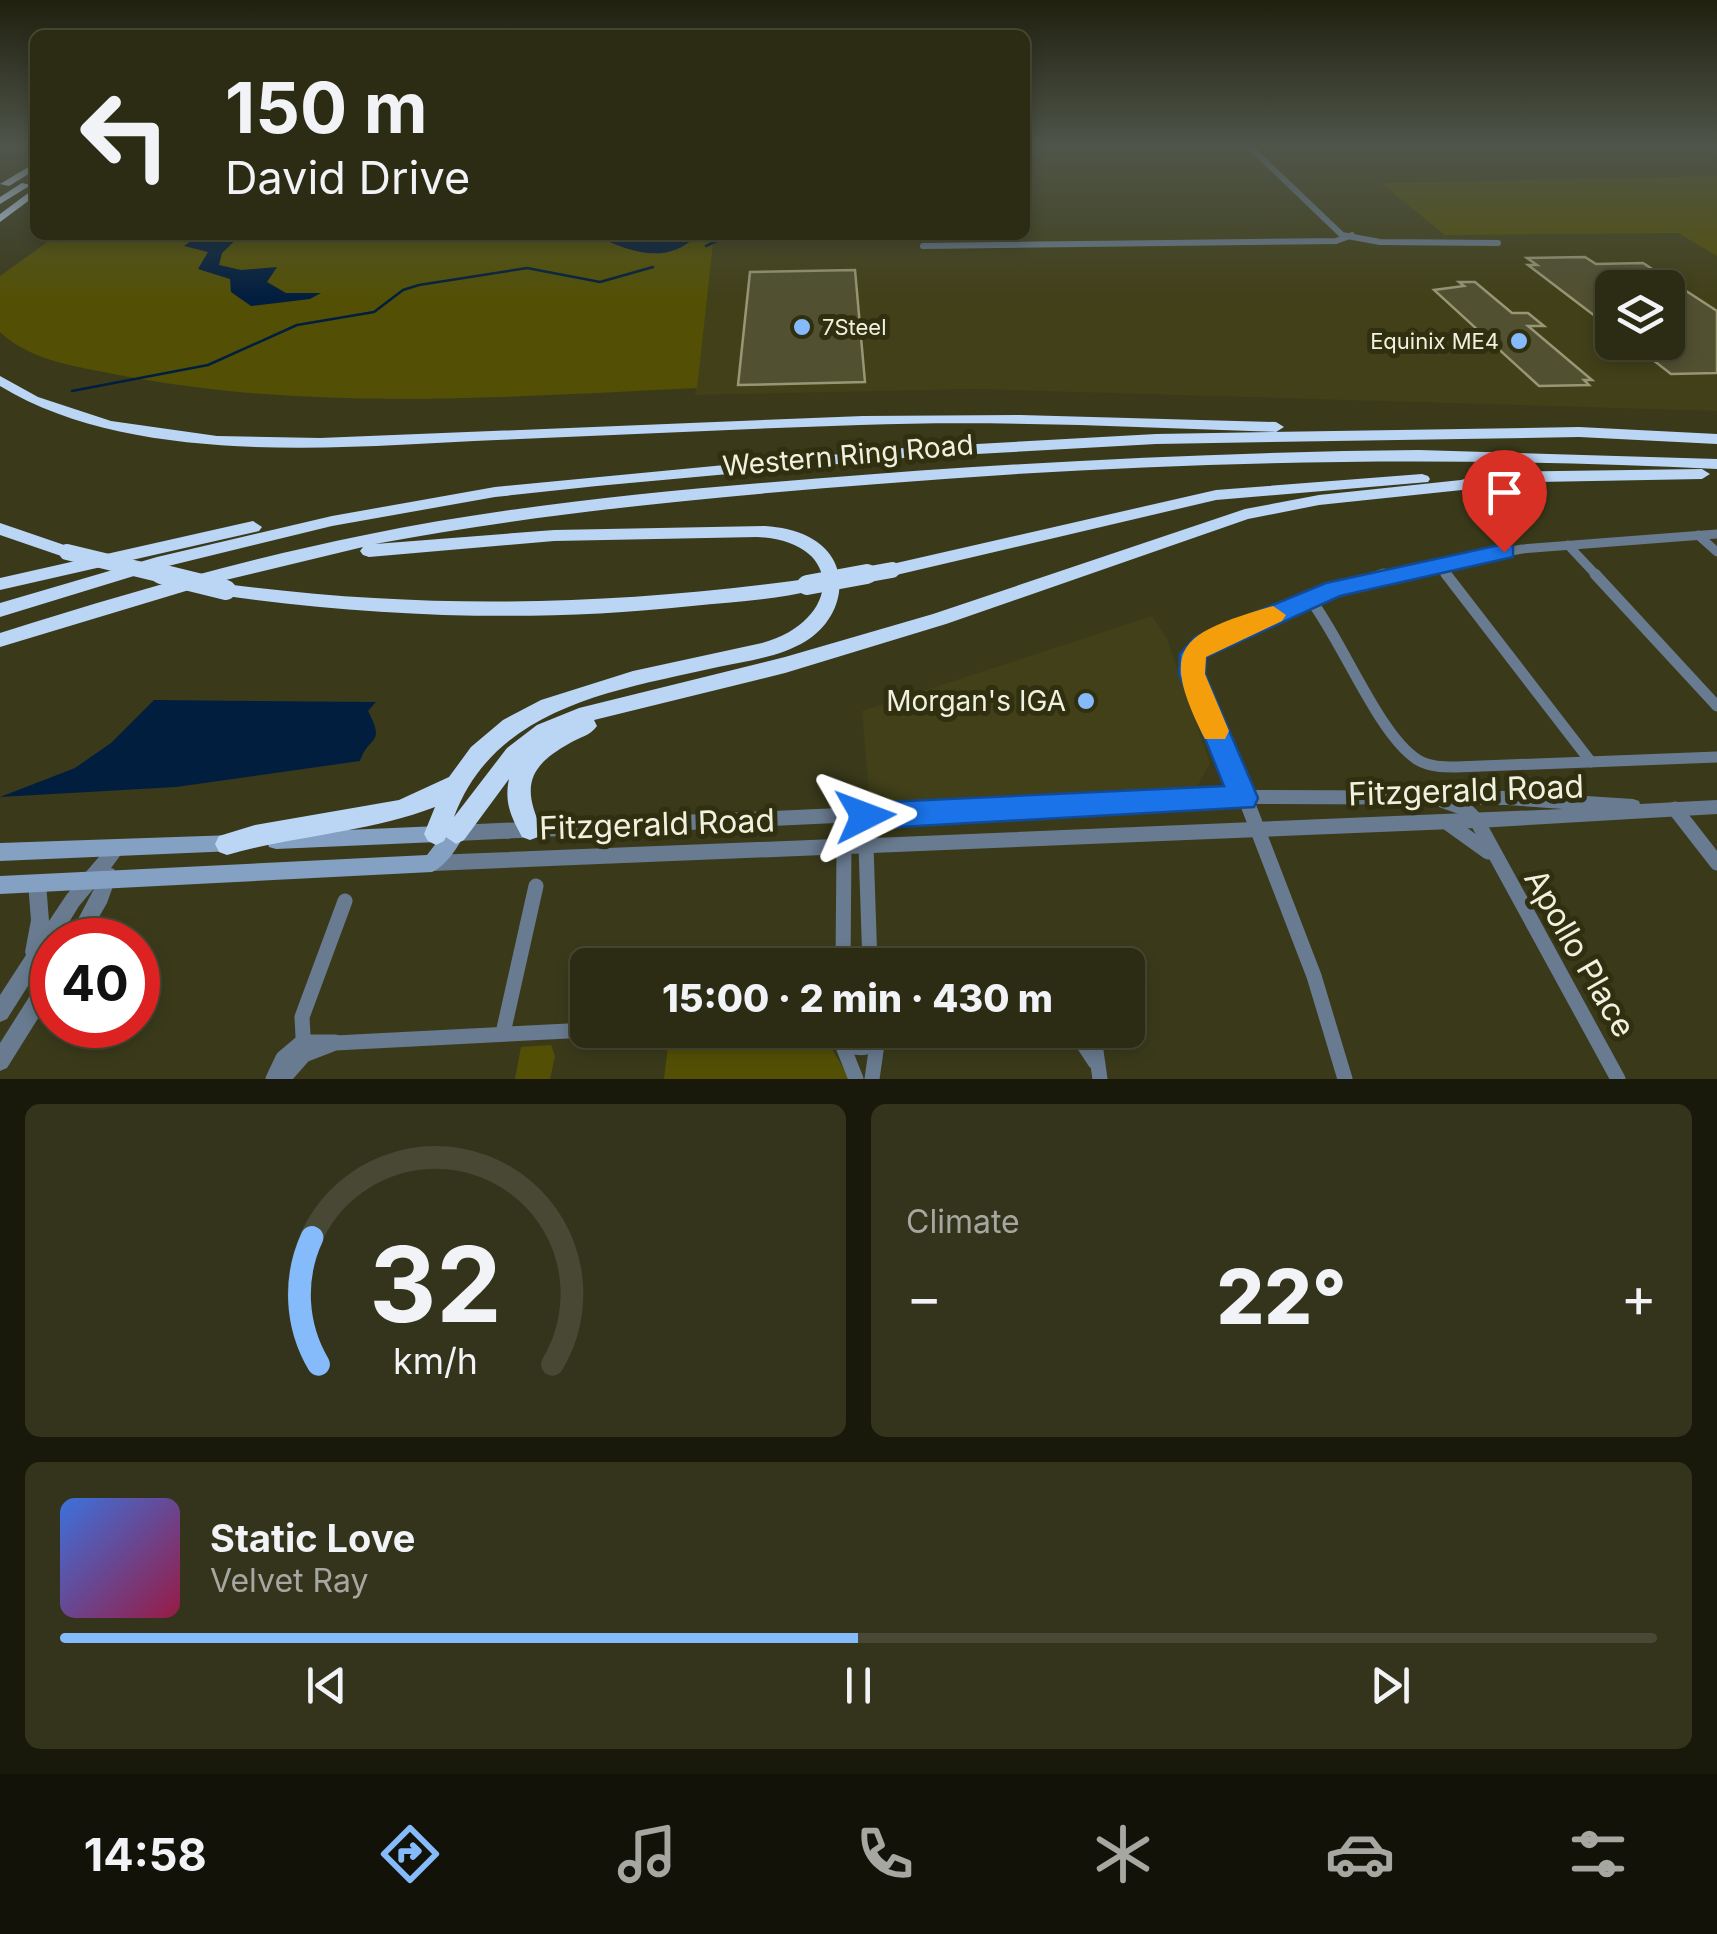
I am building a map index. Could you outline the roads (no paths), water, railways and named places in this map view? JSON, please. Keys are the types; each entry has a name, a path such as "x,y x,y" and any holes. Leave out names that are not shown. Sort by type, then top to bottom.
{"highway":[{"path":"0,219 29,196"},
{"path":"0,380 33,400 109,424 217,441 320,443 706,425 1020,419 1250,425 1346,434"},
{"name":"Western Ring Road","path":"0,610 268,535 496,492 938,451 1346,434 1579,432 1717,439"},
{"name":"Western Ring Road","path":"0,640 112,604 224,582 327,548 488,520 913,476 1300,458 1530,457 1717,464"},
{"path":"0,529 67,552 363,607 485,610 686,601 808,585 892,570 1216,495 1335,483 1717,474"},
{"path":"446,834 500,768 530,741 586,714 978,607 1174,535 1245,514 1319,500 1462,486 1491,478"},
{"path":"0,584 332,511 496,492"},
{"path":"224,582 416,546 603,532 769,532 806,543 824,559 833,582 831,601 801,635 769,647 578,694 538,709 495,738 454,785 432,799 376,817 324,828 256,834 227,844"},
{"path":"530,830 521,818 516,794 523,769 534,756 577,729 665,695"},
{"path":"446,834 454,785"}],"main road":[{"name":"Fitzgerald Road","path":"0,852 446,834"},
{"path":"432,863 446,834"},
{"name":"Fitzgerald Road","path":"0,884 432,863"}],"street":[{"path":"1302,196 1347,236"},
{"path":"923,246 1326,240 1347,236 1390,241 1498,243"},
{"path":"1345,1079 1314,976 1269,854 1192,674 1193,654 1204,644 1310,599 1438,564 1568,546 1717,534"},
{"path":"1698,535 1717,552"},
{"path":"1568,546 1717,706"},
{"path":"1438,564 1591,762"},
{"path":"1310,599 1329,621 1396,735 1422,762 1456,767 1717,757"},
{"name":"Fitzgerald Road","path":"446,834 1244,798 1424,798 1676,809"},
{"path":"1424,798 1456,804 1476,821"},
{"name":"Fitzgerald Road","path":"432,863 1476,821 1717,807"},
{"path":"1676,809 1717,862"},
{"path":"865,816 869,948"},
{"path":"843,948 844,817"},
{"name":"Apollo Place","path":"1476,821 1618,1079"},
{"path":"1445,822 1492,856"},
{"path":"67,918 116,849"},
{"path":"84,918 98,879"},
{"path":"38,883 40,918"},
{"path":"503,1033 536,886"},
{"path":"283,1079 303,1049 306,1002 345,901"},
{"path":"0,1012 30,964"},
{"path":"0,1061 30,1014"},
{"path":"273,1079 283,1058 303,1049 336,1043 570,1031"},
{"path":"842,1048 856,1079"},
{"path":"872,1079 880,1048"},
{"path":"1088,1048 1100,1076"},
{"path":"1096,1048 1100,1076"}],"water":[{"path":"192,240 236,240 222,253 219,265 241,270 277,267 267,282 286,293 321,293 310,299 251,306 231,292 230,279 198,269 208,252 184,246"},
{"path":"606,240 692,240 661,253 621,247"},
{"path":"154,700 376,702 368,711 376,735 360,761 176,787 0,797 75,768 111,743"}],"waterway":[{"path":"706,246 719,240"},
{"path":"72,391 208,365 297,325 374,312 403,290 419,285 527,268 600,282 653,267"}],"place":[{"name":"7Steel","path":"802,327"},
{"name":"Equinix ME4","path":"1519,341"},
{"name":"Morgan's IGA","path":"1086,701"}]}
